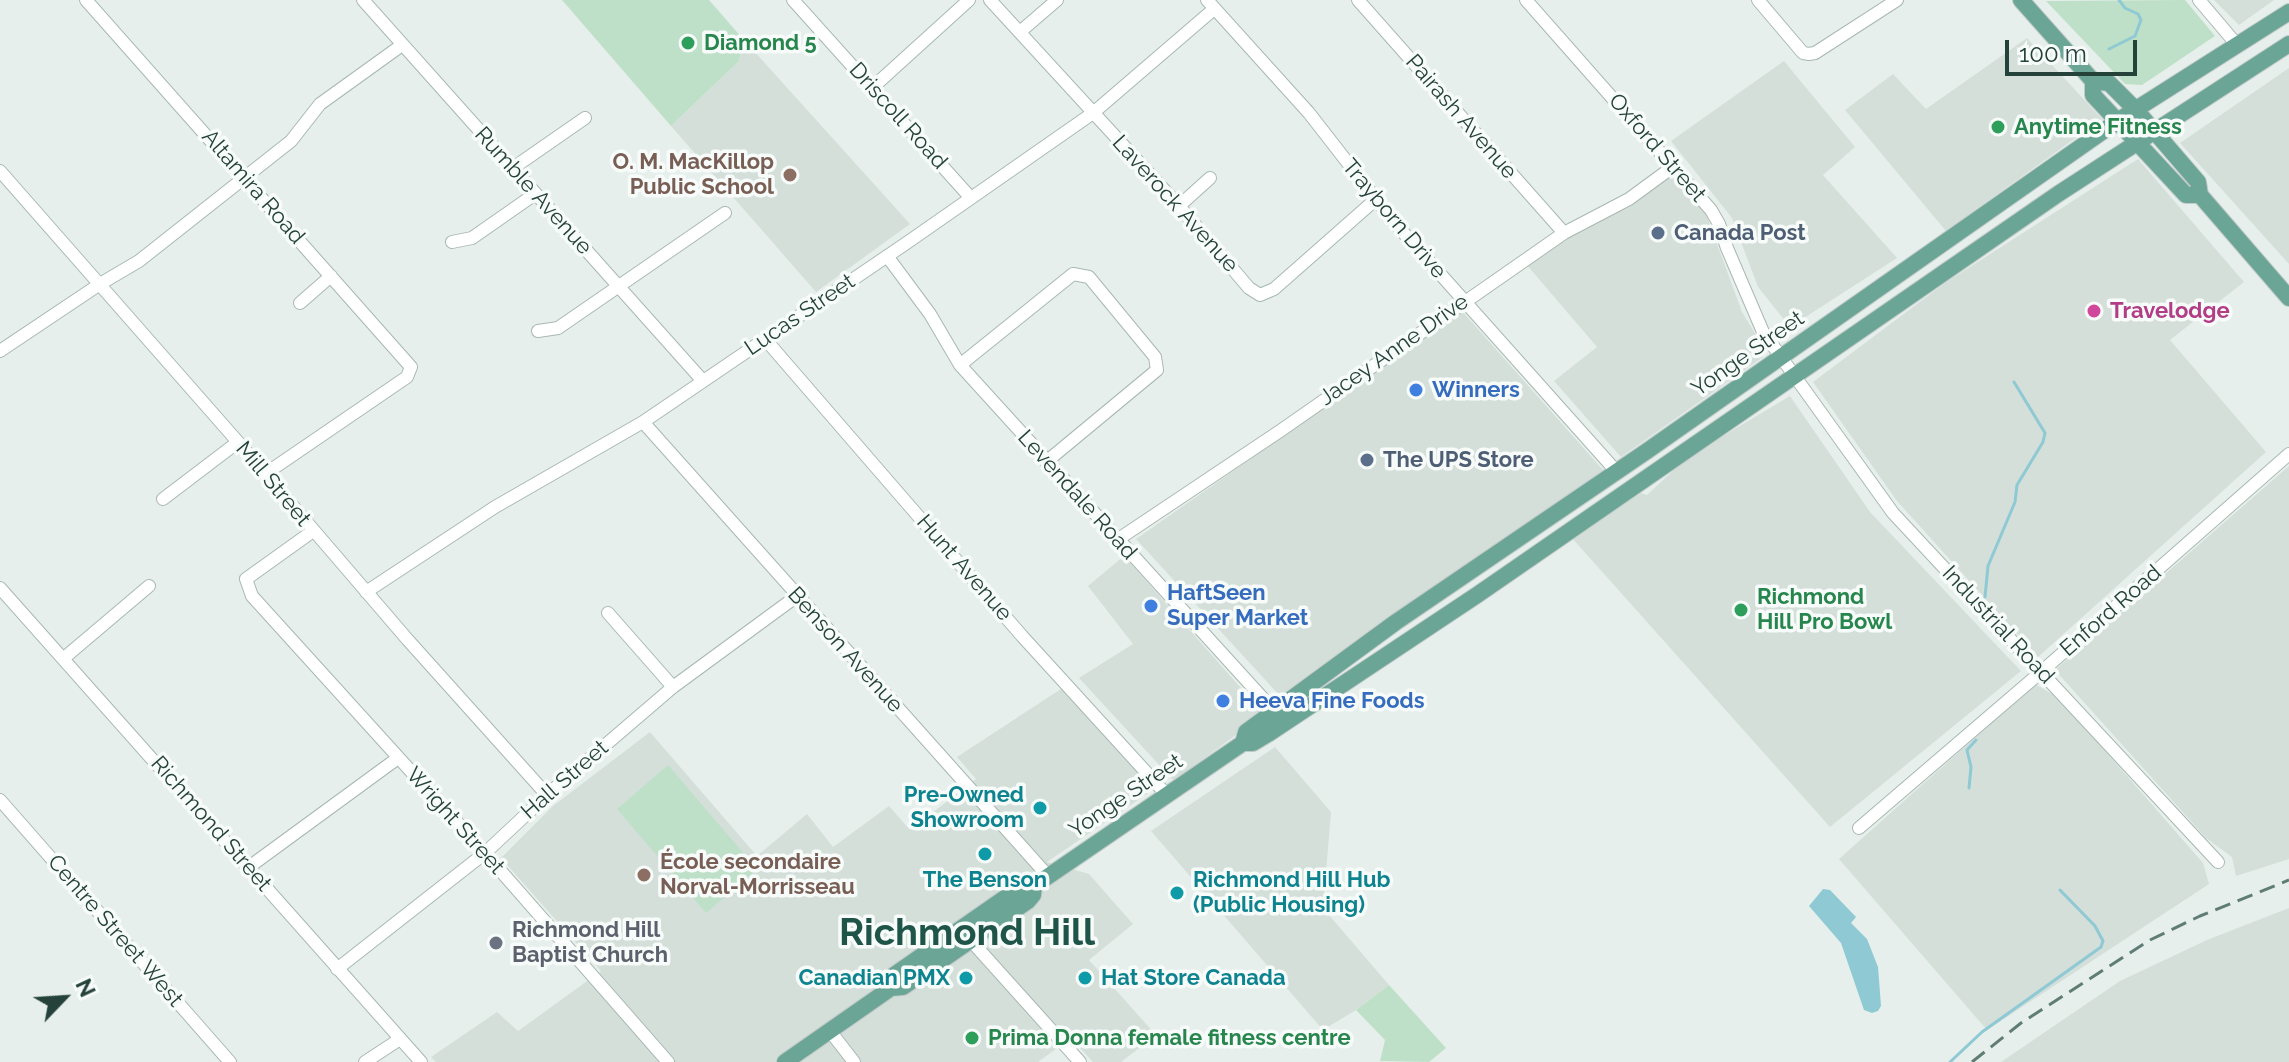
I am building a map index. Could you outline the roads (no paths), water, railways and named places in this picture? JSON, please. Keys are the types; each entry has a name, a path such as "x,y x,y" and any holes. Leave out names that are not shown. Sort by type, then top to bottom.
{"main road":[{"path":"2021,0 2093,81 2109,83 2136,110 2198,182 2200,195 2289,298"},
{"name":"Yonge Street","path":"785,1062 891,988 903,987 966,935 1031,899 1034,886 1166,794 1243,743 1253,743 1279,717 1396,622 2119,120 2289,12"},
{"name":"Yonge Street","path":"1279,717 1477,595 2137,142 2289,44"},
{"path":"2093,81 2093,95 2186,195 2200,195"}],"street":[{"name":"Altamira Road","path":"86,0 411,367 407,377 265,474"},
{"name":"Rumble Avenue","path":"363,0 703,381"},
{"name":"Driscoll Road","path":"793,0 970,197"},
{"path":"872,88 969,0"},
{"name":"Laverock Avenue","path":"990,0 1179,206 1249,288 1260,295 1274,289 1375,200"},
{"path":"1021,31 1057,0"},
{"name":"Pairash Avenue","path":"1358,0 1564,233"},
{"name":"Oxford Street","path":"1526,0 1711,210 1763,332 1793,376"},
{"path":"1758,0 1803,53 1815,53 1897,0"},
{"path":"2199,0 2238,46"},
{"name":"Lucas Street","path":"366,592 495,507 643,422 1093,113 1210,4"},
{"name":"Trayborn Drive","path":"1210,4 1309,113 1375,200 1616,471"},
{"path":"0,351 139,261 291,141 320,104 402,45"},
{"path":"513,168 585,118"},
{"name":"Jacey Anne Drive","path":"1117,540 1280,431 1564,233 1629,199 1674,166"},
{"name":"Mill Street","path":"0,171 547,795"},
{"path":"1179,206 1210,178"},
{"path":"452,242 472,238 535,194"},
{"path":"538,331 558,328 725,213"},
{"name":"Levendale Road","path":"887,256 930,314 960,365 1279,717"},
{"path":"960,365 1073,274 1089,277 1155,357 1157,370 1046,462"},
{"path":"300,303 331,276"},
{"name":"Hunt Avenue","path":"765,339 1022,636 1166,794"},
{"name":"Industrial Road","path":"1793,376 1893,513 2218,862"},
{"name":"Benson Avenue","path":"643,422 1048,876"},
{"path":"163,499 238,442"},
{"name":"Enford Road","path":"1859,828 2289,454"},
{"name":"Wright Street","path":"313,531 246,579 252,596 485,853 668,1062"},
{"path":"64,658 149,586"},
{"name":"Richmond Street","path":"0,588 421,1062"},
{"name":"Hall Street","path":"337,969 485,853 547,795 673,687 797,596"},
{"path":"608,613 673,687"},
{"path":"249,867 398,758"},
{"name":"Centre Street West","path":"0,800 230,1062"},
{"path":"966,935 1080,1062"},
{"path":"830,1031 854,1062"},
{"path":"365,1062 400,1039"}],"water":[{"path":"1823,889 1830,890 1856,917 1851,923 1867,939 1878,967 1881,1006 1878,1011 1872,1013 1864,1010 1841,943 1809,906"}],"waterway":[{"path":"2109,49 2135,36 2141,20 2138,14 2125,8 2119,0"},
{"path":"1985,597 1988,566 2015,502 2017,485 2043,442 2045,433 2014,382"},
{"path":"1969,788 1971,767 1967,750 1976,740"},
{"path":"1950,1062 1982,1032 2101,947 2103,941 2095,926 2060,890"}],"railway":[{"path":"1972,1062 2021,1023 2150,940 2289,880"}],"place":[{"name":"Diamond 5","path":"688,43"},
{"name":"Anytime Fitness","path":"1998,127"},
{"name":"O. M. MacKillop Public School","path":"790,175"},
{"name":"Canada Post","path":"1658,233"},
{"name":"Travelodge","path":"2094,311"},
{"name":"Winners","path":"1416,390"},
{"name":"The UPS Store","path":"1367,460"},
{"name":"HaftSeen Super Market","path":"1151,606"},
{"name":"Richmond Hill Pro Bowl","path":"1741,610"},
{"name":"Heeva Fine Foods","path":"1223,701"},
{"name":"Pre-Owned Showroom","path":"1040,808"},
{"name":"The Benson","path":"985,854"},
{"name":"École secondaire Norval-Morrisseau","path":"644,875"},
{"name":"Richmond Hill Hub (Public Housing)","path":"1177,893"},
{"name":"Richmond Hill Baptist Church","path":"496,943"},
{"name":"Canadian PMX","path":"966,978"},
{"name":"Hat Store Canada","path":"1085,978"},
{"name":"Prima Donna female fitness centre","path":"972,1038"}],"district":[{"name":"Richmond Hill","path":"967,934"}]}
